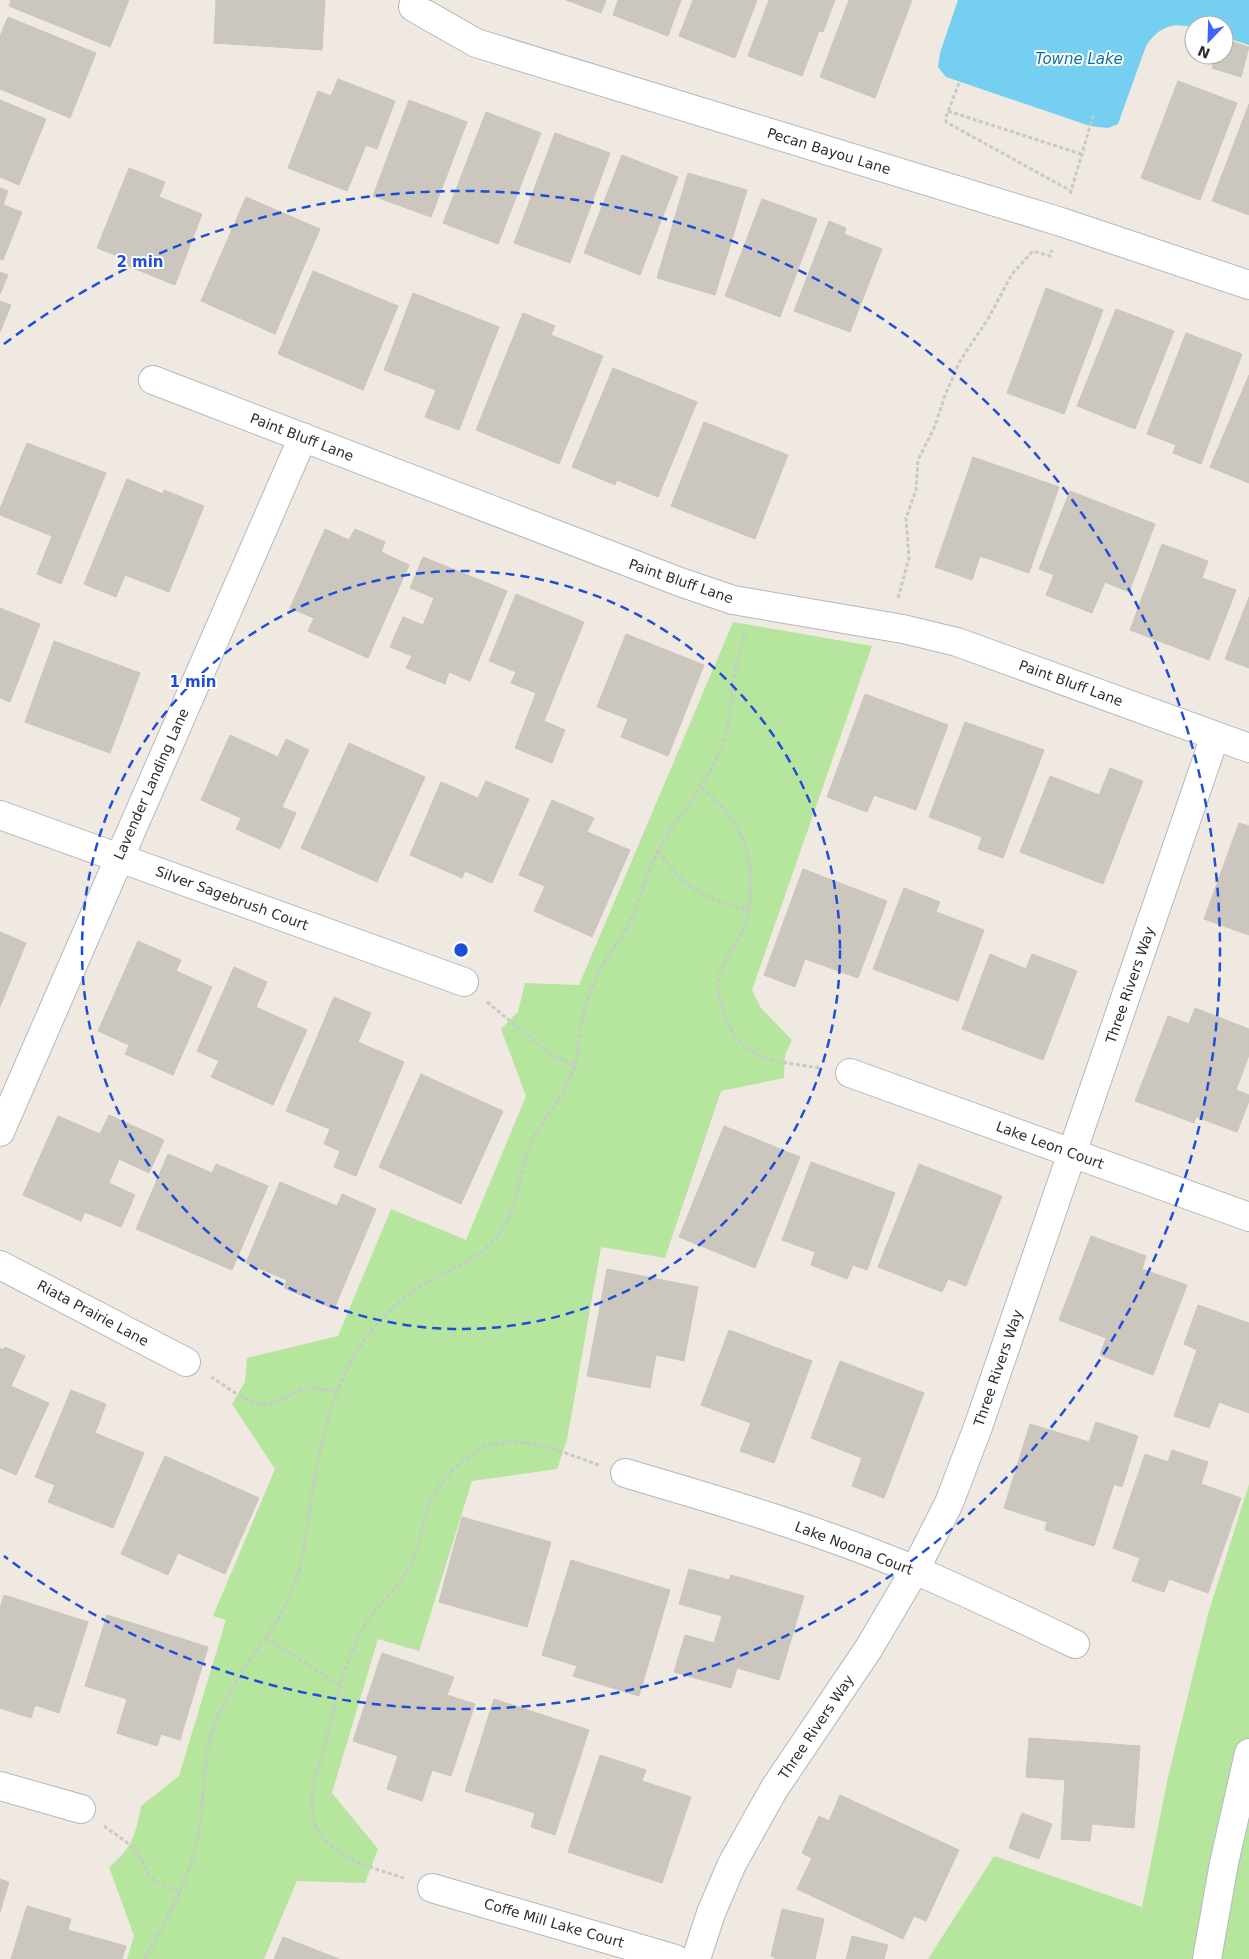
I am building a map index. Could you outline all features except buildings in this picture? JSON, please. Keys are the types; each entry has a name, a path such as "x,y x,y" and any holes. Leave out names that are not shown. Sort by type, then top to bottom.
{"street":[{"name":"Pecan Bayou Lane","path":"414,4 476,43 1062,222 1249,285"},
{"name":"Paint Bluff Lane","path":"153,380 680,582 733,600 903,629 957,642 1249,748"},
{"name":"Lavender Landing Lane","path":"0,1132 303,437"},
{"name":"Three Rivers Way","path":"696,1959 711,1913 732,1864 774,1788 869,1648 915,1570 948,1503 978,1427 1215,736"},
{"name":"Silver Sagebrush Court","path":"0,815 464,982"},
{"name":"Lake Leon Court","path":"850,1073 1249,1216"},
{"name":"Riata Prairie Lane","path":"0,1265 57,1293 186,1362"},
{"name":"Lake Noona Court","path":"625,1473 737,1505 827,1536 915,1570 1075,1644"},
{"path":"1207,1959 1224,1864 1249,1753"},
{"path":"0,1786 81,1810"},
{"name":"Coffe Mill Lake Court","path":"432,1888 675,1959"}],"path":[{"path":"959,83 946,122 1071,191"},
{"path":"948,112 1081,154"},
{"path":"897,600 909,558 906,518 916,490 918,460 934,428 960,361 988,319 1012,274 1033,251 1050,256 1094,113"},
{"path":"145,1959 180,1892 191,1866 199,1832 205,1758 214,1728 240,1674 288,1601 297,1580 322,1445 338,1391 360,1347 380,1321 403,1298 435,1278 468,1263 487,1249 502,1230 511,1213 529,1149 540,1126 564,1090 575,1065 585,1006 596,977 633,915 645,879 658,851 676,821 701,787 723,742 731,713 733,682 739,653 752,603"},
{"path":"701,787 732,818 745,841 750,865 749,910 743,930 728,954 718,980 721,1005 729,1028 742,1045 757,1056 850,1073"},
{"path":"658,851 682,880 701,895 749,910"},
{"path":"464,982 514,1027 553,1056 575,1065"},
{"path":"186,1362 252,1401 263,1404 277,1402 298,1391 315,1387 338,1391"},
{"path":"432,1888 354,1860 334,1847 319,1832 312,1812 312,1792 340,1685 364,1627 409,1566 416,1550 430,1503 445,1480 465,1458 484,1447 520,1442 537,1445 625,1473"},
{"path":"265,1638 340,1685"},
{"path":"81,1810 132,1846 141,1858 147,1873 156,1882 180,1892"}],"green space":[{"path":"733,622 872,646 752,990 761,1008 792,1040 785,1055 784,1078 721,1091 665,1258 601,1247 567,1440 557,1469 472,1481 419,1651 378,1639 332,1793 378,1849 365,1883 297,1881 264,1959 127,1959 134,1936 109,1867 123,1854 132,1840 141,1806 179,1776 226,1620 213,1616 275,1469 232,1404 245,1382 247,1358 338,1336 391,1209 466,1240 526,1096 501,1029 518,1012 525,983 579,985"},
{"path":"1249,1484 1249,1959 928,1959 994,1856 1142,1907 1168,1777 1208,1614"}],"water":[{"name":"Towne Lake","path":"958,0 1249,0 1249,45 1234,40 1234,15 1184,15 1184,26 1167,27 1156,34 1146,46 1118,124 1108,128 1090,126 946,77 938,67 940,53"}]}
